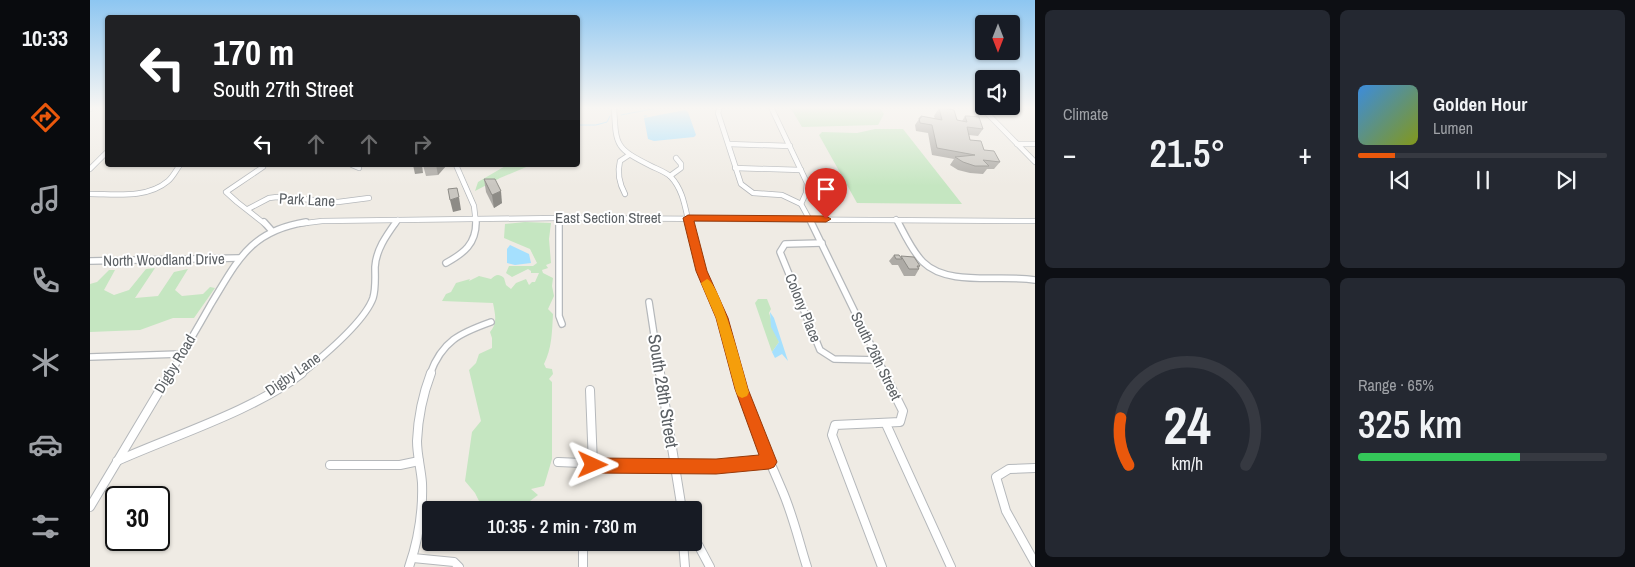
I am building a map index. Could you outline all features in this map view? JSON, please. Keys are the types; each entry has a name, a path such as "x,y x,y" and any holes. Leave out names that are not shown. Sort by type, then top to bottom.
{"street":[{"path":"616,133 616,140 629,155 670,176 681,191 701,271 722,318 741,389 769,462 783,492 806,567"},
{"path":"725,133 740,184 753,193 782,195 801,204 808,183 784,133"},
{"path":"1006,133 1035,162"},
{"path":"728,144 790,146"},
{"path":"1018,145 1035,145"},
{"path":"90,170 105,154"},
{"path":"625,194 620,187 618,168 620,161 629,155"},
{"path":"670,176 680,172 682,168 682,163 676,158"},
{"path":"90,194 137,193 158,187 168,180 178,167"},
{"path":"263,167 250,176 234,183 226,192 233,201 248,209 272,231"},
{"path":"446,263 468,251 474,238 477,218 474,201 457,167"},
{"path":"735,168 801,170"},
{"name":"Park Lane","path":"248,209 269,198 277,197 338,202 369,198"},
{"name":"South 26th Street","path":"801,204 822,243 903,412 900,422 886,424 951,567"},
{"name":"East Section Street","path":"272,231 304,222 477,218 1035,221"},
{"path":"559,218 560,316 562,324"},
{"name":"Digby Lane","path":"117,461 275,390 305,370 344,335 368,306 375,292 376,258 382,244 398,220"},
{"path":"896,220 924,263 936,271 959,276 1023,277 1035,280"},
{"name":"Digby Road","path":"90,508 238,258 254,242 272,231"},
{"name":"Colony Place","path":"822,243 785,244 780,252 820,350 834,359 878,360"},
{"name":"North Woodland Drive","path":"90,261 238,258"},
{"name":"South 28th Street","path":"649,302 681,501"},
{"path":"409,567 413,558 421,506 422,487 417,440 428,378 434,363 444,347 462,333 491,322"},
{"path":"90,357 180,354"},
{"path":"590,390 593,465"},
{"path":"882,567 832,435 836,425 854,423 886,424"},
{"path":"330,465 400,465 419,461"},
{"path":"558,462 593,465 675,467 731,466 769,462"},
{"path":"1035,468 1009,468 1001,471 996,477 997,490 1004,507 1035,563"},
{"path":"583,551 583,567"},
{"path":"684,551 685,567"},
{"path":"701,551 710,567"},
{"path":"413,558 454,562 459,567"}],"green space":[{"path":"821,133 907,133 962,204 857,203 819,135"},
{"path":"504,167 526,167 475,191 478,182"},
{"path":"525,222 551,223 549,239 551,263 546,265 548,268 542,270 543,273 553,278 554,296 548,309 553,314 550,346 544,364 546,368 552,369 553,374 549,379 552,382 552,459 544,486 531,489 538,495 530,501 479,501 465,481 472,432 481,421 469,370 476,363 479,354 492,348 490,332 493,329 495,318 493,303 442,301 446,294 451,292 456,283 470,279 469,281 479,276 491,279 500,275 511,289 516,283 526,279 529,285 535,282 539,273 531,273 528,269 512,277 506,273 509,266 533,266 537,263 530,249 504,238 505,224"},
{"path":"155,268 135,298 158,296 174,272 188,269 175,290 182,296 203,294 210,287 215,288 194,318 173,318 140,330 90,332 90,284 97,282 109,270 115,270 104,290 114,295 129,290 146,269"},
{"path":"758,299 767,299 771,309 769,313 779,342 772,352 755,303"}],"water":[{"path":"647,133 695,133 696,135 694,137 654,141 648,139"},
{"path":"510,245 529,254 531,263 515,265 507,263 507,249"},
{"path":"770,312 774,318 788,361 782,354 775,358 772,352 779,342 771,327"}],"building":[{"path":"934,133 968,133 970,140 981,141 984,150 994,151 1000,162 983,160 989,166 975,166 955,157 975,155 937,148"},
{"path":"484,179 495,179 501,191 492,195"},
{"path":"457,188 459,197 450,200 448,189"},
{"path":"894,255 899,255 902,259 896,259"},
{"path":"901,256 914,257 920,266 917,266 919,269 909,269"}],"slow traffic":[{"path":"707,283 722,318 742,392"}],"route":[{"path":"593,465 716,467 769,462 741,389 722,318 701,271 688,218 826,219"}]}
